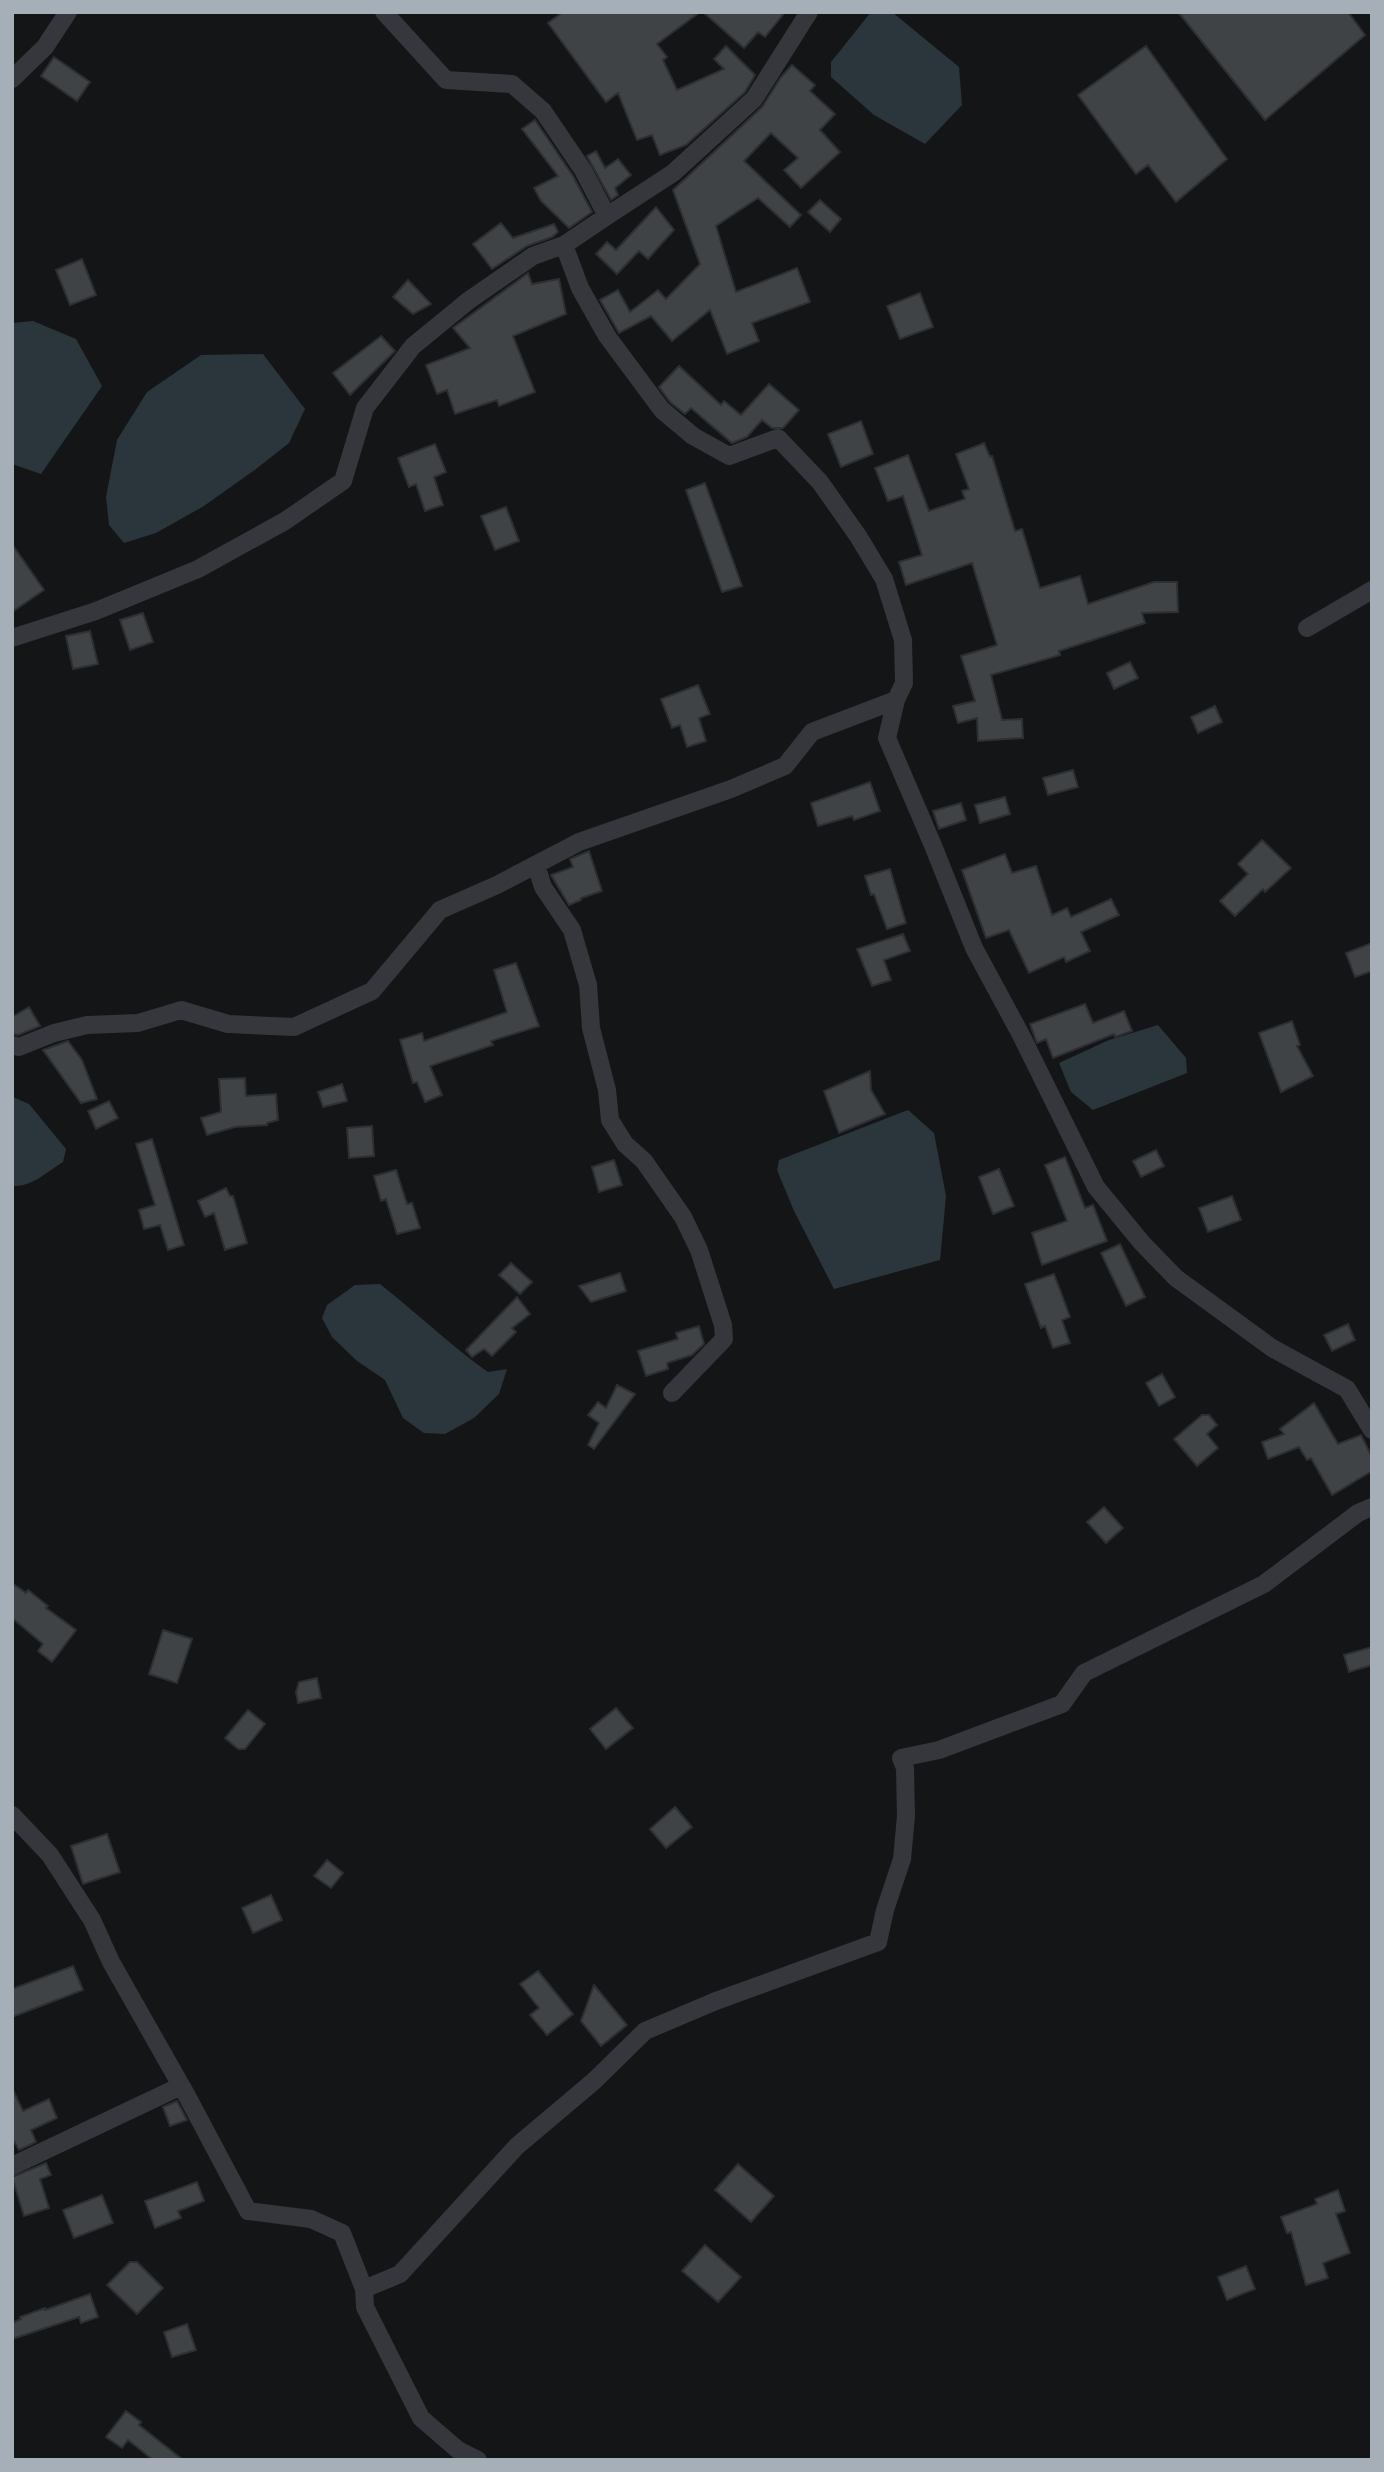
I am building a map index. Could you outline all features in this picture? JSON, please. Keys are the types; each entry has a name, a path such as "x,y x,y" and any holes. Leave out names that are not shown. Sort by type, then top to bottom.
{"street":[{"path":"12,79 45,47 68,12"},
{"path":"384,12 446,80 512,84 543,111 583,170 607,216"},
{"path":"15,632 96,611 198,569 285,521 343,481 365,408 413,346 468,301 533,256 564,245 673,173 754,99 809,12"},
{"path":"564,245 580,289 607,336 662,410 693,436 729,456 778,438 820,482 884,579 903,640 904,683 896,700 887,738 974,948 1021,1035 1096,1187 1175,1278 1272,1348 1347,1390 1372,1430"},
{"path":"1307,628 1372,590"},
{"path":"12,1045 19,1047 54,1033 87,1025 138,1023 181,1010 228,1024 294,1027 372,991 440,910 498,885 579,842 731,789 785,766 812,732 896,700"},
{"path":"536,864 543,887 572,930 589,985 591,1028 607,1090 610,1120 625,1144 644,1161 683,1217 699,1250 723,1325 724,1339 672,1393"},
{"path":"364,2289 400,2274 517,2146 594,2081 645,2031 716,2001 877,1942 902,1859 906,1816 905,1768 901,1758 939,1749 1062,1704 1084,1673 1264,1584 1358,1513 1372,1507"},
{"path":"12,1815 50,1854 92,1920 111,1962 248,2211 311,2219 342,2233 364,2289 365,2307 421,2418 458,2450 478,2460"},
{"path":"12,2166 181,2086"}],"shaded area":[{"path":"871,12 892,12 959,67 962,105 925,144 874,115 831,77 831,62"},
{"path":"33,321 76,339 102,386 41,474 12,464 12,323"},
{"path":"263,354 305,409 289,443 204,506 156,533 124,543 109,525 106,497 117,440 147,392 201,355"},
{"path":"1158,1025 1186,1058 1187,1073 1093,1110 1071,1092 1059,1063 1109,1040"},
{"path":"13,1097 29,1104 66,1149 63,1162 33,1181 19,1186 12,1186"},
{"path":"908,1110 934,1133 946,1196 940,1260 834,1289 794,1211 777,1170 779,1160"},
{"path":"380,1284 488,1372 507,1369 499,1394 474,1418 445,1434 424,1433 403,1418 385,1380 357,1361 332,1337 322,1318 327,1305 355,1285"}],"building":[{"path":"563,12 700,12 657,44 667,57 663,60 677,90 724,69 714,59 726,46 755,75 745,92 686,145 660,155 652,135 637,140 618,93 606,102 548,23"},
{"path":"703,12 785,12 765,37 758,32 744,48"},
{"path":"1178,12 1348,12 1365,35 1265,120"},
{"path":"1146,46 1227,159 1176,202 1148,165 1136,174 1078,95"},
{"path":"54,57 90,82 77,101 41,76"},
{"path":"792,65 815,85 810,91 835,114 820,130 840,152 801,188 784,170 798,158 771,133 744,161 801,215 790,227 758,198 716,226 736,292 797,268 810,302 752,323 759,341 727,354 710,310 672,341 651,316 619,333 600,300 618,290 630,312 658,290 666,299 700,264 673,190 762,107"},
{"path":"535,120 573,176 592,212 569,228 541,201 534,188 558,176 522,129"},
{"path":"596,151 605,168 618,159 631,175 615,188 618,195 611,200 587,156"},
{"path":"820,200 841,219 830,232 808,212"},
{"path":"656,207 674,230 648,259 639,251 617,274 596,254 607,242 616,250"},
{"path":"501,223 513,238 554,224 558,232 527,246 492,269 473,244"},
{"path":"82,259 96,295 70,305 56,270"},
{"path":"528,273 532,284 559,279 566,314 513,336 535,392 499,406 497,400 455,414 447,390 437,394 426,365 470,348 453,328"},
{"path":"408,280 431,304 413,314 393,297"},
{"path":"920,293 933,327 900,339 887,306"},
{"path":"381,336 395,351 350,395 333,373"},
{"path":"679,366 721,405 724,401 741,415 769,384 799,410 783,428 772,428 762,420 747,437 732,443 691,408 685,414 670,402 659,387"},
{"path":"861,421 873,454 841,467 828,434"},
{"path":"984,443 990,457 992,456 1015,531 1022,529 1040,588 1080,576 1088,604 1154,582 1177,582 1178,612 1142,613 1145,623 1059,651 1060,655 991,675 1002,720 1022,719 1023,738 978,741 977,718 958,723 953,706 975,701 961,656 997,645 972,563 906,585 899,562 922,555 903,496 888,501 875,468 908,455 929,511 965,499 962,491 969,489 956,454"},
{"path":"435,444 446,472 434,477 443,505 425,511 416,484 409,487 398,458"},
{"path":"705,483 742,586 722,592 686,490"},
{"path":"506,507 519,541 495,550 481,516"},
{"path":"12,544 44,590 12,612"},
{"path":"143,613 153,642 130,650 120,620"},
{"path":"90,631 98,664 73,669 66,636"},
{"path":"1130,662 1138,678 1114,689 1107,673"},
{"path":"698,685 710,714 699,718 706,741 687,747 680,725 672,728 661,699"},
{"path":"1215,706 1222,722 1198,733 1191,717"},
{"path":"1073,770 1078,787 1048,795 1043,778"},
{"path":"870,782 880,811 854,820 852,816 818,826 811,803"},
{"path":"1005,797 1010,814 980,823 975,805"},
{"path":"961,803 966,820 939,829 933,811"},
{"path":"1262,840 1291,868 1265,892 1263,889 1235,916 1220,901 1248,874 1238,864"},
{"path":"589,851 602,891 569,905 551,875 573,867 570,859"},
{"path":"1005,854 1012,873 1036,866 1052,915 1067,908 1071,917 1111,899 1119,915 1081,932 1090,951 1066,962 1064,957 1029,973 1009,930 986,938 962,870"},
{"path":"890,869 906,923 887,929 865,876"},
{"path":"903,934 910,951 884,960 891,980 872,986 857,949"},
{"path":"1372,943 1372,971 1355,977 1346,953"},
{"path":"516,963 539,1026 491,1041 493,1045 430,1066 442,1095 425,1102 417,1082 413,1083 400,1040 422,1033 424,1041 507,1012 494,970"},
{"path":"1085,1004 1093,1023 1124,1011 1132,1031 1115,1037 1114,1034 1053,1058 1046,1039 1037,1043 1030,1024"},
{"path":"29,1007 40,1026 18,1035 12,1034 12,1017"},
{"path":"1292,1021 1300,1045 1297,1046 1313,1076 1281,1092 1259,1033"},
{"path":"68,1041 82,1060 97,1099 81,1103 43,1050"},
{"path":"870,1071 871,1090 885,1114 839,1133 824,1091"},
{"path":"245,1078 246,1096 276,1094 278,1120 267,1125 235,1127 207,1135 201,1118 221,1112 219,1079"},
{"path":"342,1084 347,1101 323,1107 318,1092"},
{"path":"109,1101 118,1118 96,1129 88,1111"},
{"path":"372,1126 374,1156 349,1158 347,1128"},
{"path":"152,1139 184,1245 168,1250 160,1225 144,1229 139,1210 155,1205 136,1144"},
{"path":"1156,1150 1164,1166 1141,1177 1133,1161"},
{"path":"1065,1157 1085,1208 1093,1205 1107,1241 1042,1265 1032,1233 1067,1221 1045,1165"},
{"path":"614,1160 622,1185 599,1192 592,1167"},
{"path":"999,1169 1014,1206 993,1214 979,1177"},
{"path":"396,1170 407,1204 412,1203 420,1228 397,1234 386,1199 381,1201 374,1176"},
{"path":"226,1188 230,1196 233,1196 247,1243 225,1250 214,1213 205,1217 198,1201"},
{"path":"1232,1196 1241,1220 1208,1232 1199,1208"},
{"path":"1120,1244 1145,1297 1126,1306 1101,1253"},
{"path":"511,1263 532,1282 520,1294 499,1275"},
{"path":"620,1273 626,1291 591,1302 579,1286"},
{"path":"1054,1274 1070,1317 1062,1320 1070,1343 1053,1348 1045,1326 1041,1328 1025,1284"},
{"path":"517,1297 530,1314 512,1328 516,1332 492,1356 484,1349 472,1357 466,1350"},
{"path":"1348,1324 1355,1340 1332,1351 1324,1335"},
{"path":"699,1326 704,1344 692,1355 667,1363 668,1369 646,1376 638,1351 678,1339 676,1333"},
{"path":"1162,1374 1175,1397 1159,1406 1146,1383"},
{"path":"617,1385 635,1394 594,1449 588,1445 599,1423 588,1415 598,1402 606,1408"},
{"path":"1314,1403 1338,1444 1361,1435 1372,1457 1372,1471 1332,1495 1311,1458 1307,1460 1299,1447 1268,1459 1262,1442 1284,1434 1280,1429"},
{"path":"1202,1415 1209,1415 1217,1425 1207,1434 1218,1448 1197,1466 1174,1439"},
{"path":"1104,1507 1123,1528 1106,1543 1087,1522"},
{"path":"12,1583 26,1593 28,1590 48,1606 46,1608 76,1630 52,1662 38,1651 43,1644 12,1618"},
{"path":"163,1630 192,1639 177,1683 149,1674"},
{"path":"1372,1647 1372,1665 1349,1672 1344,1655"},
{"path":"317,1678 321,1698 298,1703 296,1692 299,1682"},
{"path":"616,1708 633,1728 606,1749 590,1729"},
{"path":"248,1710 265,1724 245,1749 238,1749 225,1738"},
{"path":"675,1807 692,1827 666,1848 650,1829"},
{"path":"107,1834 120,1872 83,1884 71,1846"},
{"path":"327,1860 343,1873 331,1888 314,1876"},
{"path":"271,1895 282,1920 253,1933 242,1908"},
{"path":"73,1966 83,1990 12,2017 12,1989"},
{"path":"538,1971 573,2014 547,2035 530,2015 539,2008 520,1984"},
{"path":"594,1985 627,2025 601,2046 581,2021"},
{"path":"12,2088 23,2111 49,2099 57,2118 31,2130 36,2142 19,2150 12,2138"},
{"path":"177,2101 187,2120 170,2126 163,2107"},
{"path":"46,2163 51,2175 40,2179 49,2208 24,2216 12,2177"},
{"path":"738,2164 774,2196 751,2222 715,2190"},
{"path":"197,2182 204,2201 178,2211 181,2218 155,2228 145,2201"},
{"path":"1338,2190 1345,2211 1336,2214 1350,2253 1323,2263 1328,2278 1306,2285 1291,2232 1287,2233 1281,2217 1317,2204 1315,2199"},
{"path":"102,2195 113,2223 74,2238 63,2210"},
{"path":"705,2245 741,2277 718,2302 682,2271"},
{"path":"130,2262 137,2262 163,2288 137,2314 107,2285"},
{"path":"1246,2266 1255,2289 1227,2300 1218,2277"},
{"path":"90,2294 98,2317 81,2323 79,2317 12,2339 12,2323 21,2319 20,2317"},
{"path":"187,2324 196,2350 172,2357 164,2332"},
{"path":"126,2411 141,2422 139,2425 183,2460 153,2460 128,2440 122,2448 106,2437"}]}
